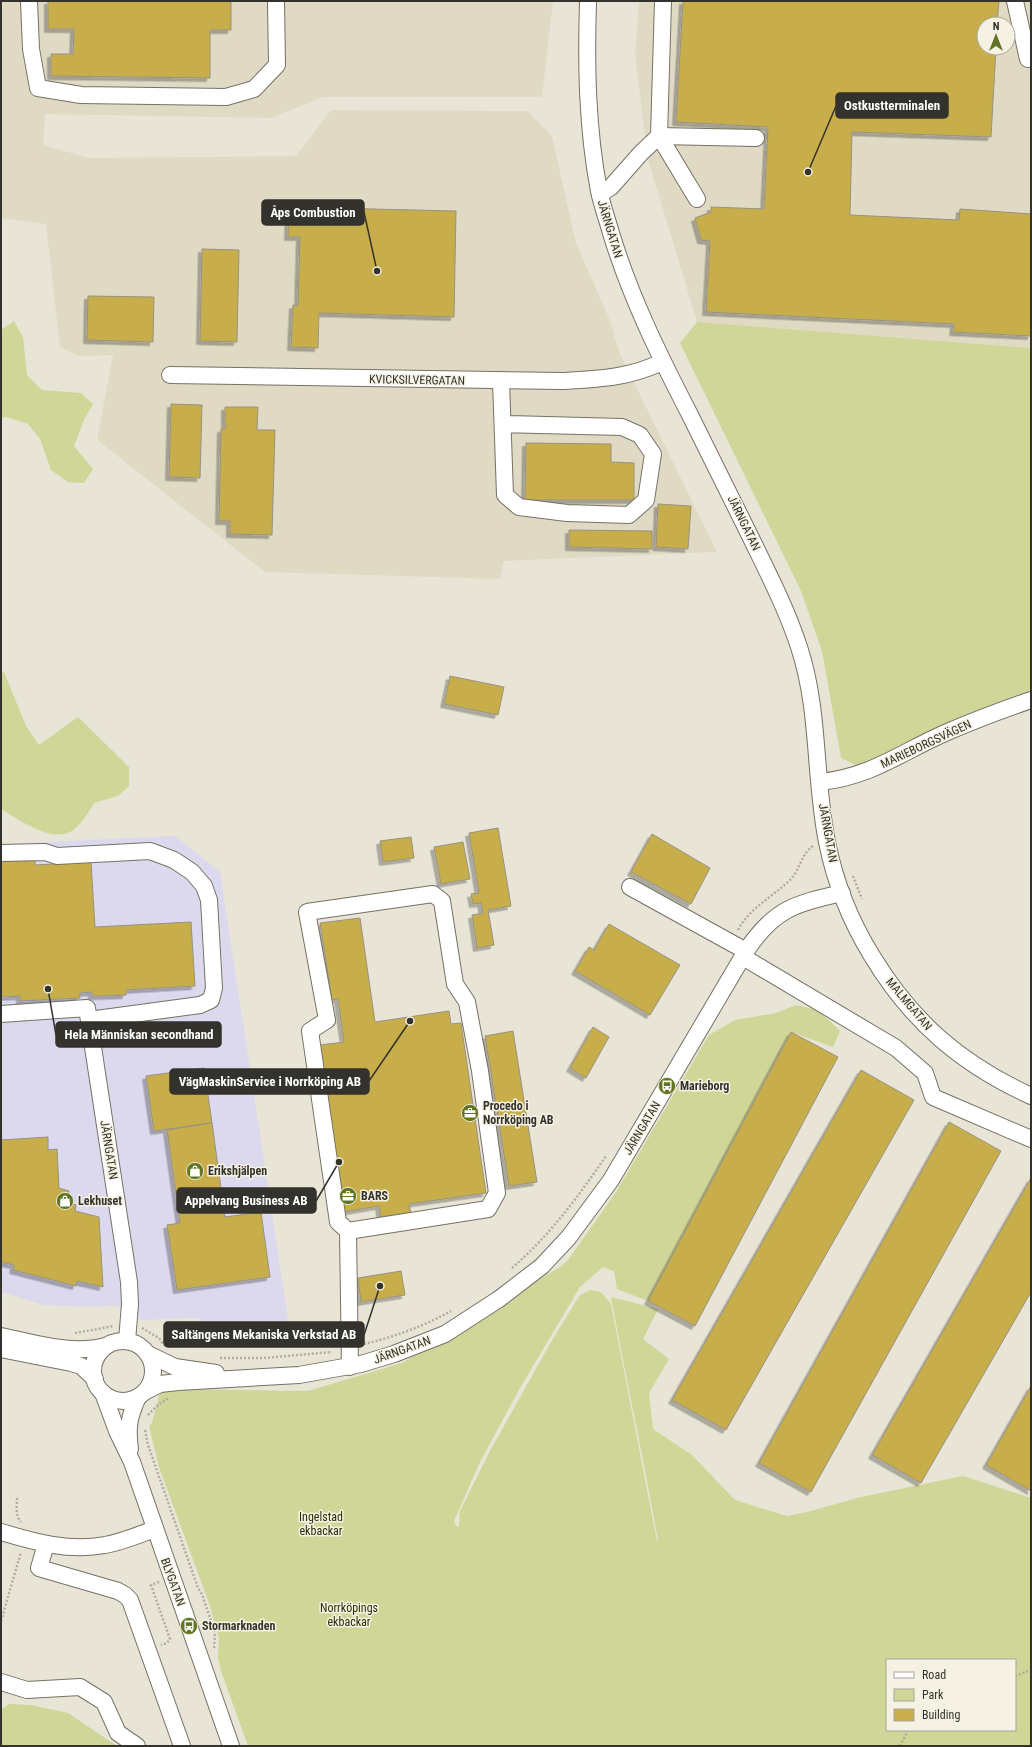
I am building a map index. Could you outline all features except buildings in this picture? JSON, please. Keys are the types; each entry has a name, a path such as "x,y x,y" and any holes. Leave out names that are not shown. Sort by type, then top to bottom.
{"street":[{"path":"29,1 31,49 38,88 81,96 226,97 254,89 277,65 276,1"},
{"name":"JÄRNGATAN","path":"142,1394 160,1384 247,1377 300,1375 350,1367 394,1354 445,1334 499,1299 542,1266 569,1238 611,1180 760,931 779,914 794,906 812,899 842,893 827,843 809,682 794,634 772,581 662,362 627,280 600,194 594,156 586,79 588,1"},
{"path":"663,1 659,136 697,199"},
{"path":"1015,1 1028,59"},
{"path":"600,194 612,187 641,153 659,136 756,138"},
{"name":"KVICKSILVERGATAN","path":"170,375 501,381 601,379 628,375 662,362"},
{"path":"501,381 502,424 505,495 519,507 567,513 629,515 646,500 653,454 640,435 622,426 502,424"},
{"name":"MARIEBORGSVÄGEN","path":"820,782 839,780 867,772 944,733 1031,700"},
{"path":"1,853 45,852 57,856 150,851 174,860 192,872 204,886 209,900 214,988 211,1000 200,1005 88,1014 1,1014"},
{"path":"630,887 731,943 745,954 896,1048 925,1073 933,1097 1031,1139"},
{"name":"MALMGATAN","path":"842,893 857,930 872,957 895,991 919,1020 947,1046 970,1062 1009,1086 1031,1096"},
{"path":"348,1231 488,1209 498,1193 480,1071 467,1002 455,984 442,901 434,894 307,912 326,1020 310,1031 338,1222 348,1231 350,1367"},
{"name":"JÄRNGATAN","path":"88,1014 129,1282 129,1325 127,1341"},
{"path":"1,1336 65,1348 96,1349 116,1341 127,1341 142,1347 148,1354 154,1373 151,1382 142,1394 126,1400 120,1400 114,1399 103,1393 95,1379 81,1366 71,1362 1,1349"},
{"path":"95,1379 95,1361 100,1352 106,1346"},
{"name":"JÄRNGATAN","path":"148,1354 175,1367 247,1377"},
{"name":"BLYGATAN","path":"103,1393 117,1431 132,1462 231,1746"},
{"name":"BLYGATAN","path":"132,1462 128,1425 131,1413 142,1394"},
{"path":"1,1532 46,1544 78,1547 104,1546 155,1529"},
{"path":"46,1544 39,1568 118,1591 130,1600 182,1746"},
{"path":"1,1682 27,1690 80,1687 104,1702 118,1734 137,1746"}],"path":[{"path":"731,943 742,922 753,910 791,878 811,848 827,843"},
{"path":"511,1269 547,1235 581,1192 607,1155"},
{"path":"213,1357 264,1358 333,1352 383,1340 437,1319 455,1308"},
{"path":"68,1333 129,1325 145,1329 159,1338 169,1348"},
{"path":"146,1420 148,1414 170,1397 176,1390 178,1382"},
{"path":"144,1426 148,1445 191,1570 202,1594 215,1633 214,1655"},
{"path":"1,1621 25,1539 28,1523 22,1522 18,1519 17,1498"},
{"path":"147,1650 170,1641 151,1585 191,1570"},
{"path":"1016,1676 1031,1670"},
{"path":"900,1746 908,1731"}],"shaded area":[{"path":"1,1 553,1 542,97 323,97 271,118 45,114 43,145 89,158 296,156 331,110 527,111 552,136 576,243 609,318 620,354 717,552 504,561 500,579 265,572 97,440 113,355 79,356 60,347 46,224 1,218"},
{"path":"639,1 1031,1 1031,348 697,322 648,160 635,54"},
{"path":"175,836 220,872 290,1332 202,1334 199,1318 141,1320 116,1305 94,1307 44,1305 1,1292 1,844"}],"green space":[{"path":"14,321 23,337 27,375 42,390 81,393 93,404 84,420 74,446 93,469 84,483 68,482 51,470 40,439 28,424 6,417 1,418 1,330"},
{"path":"697,322 1031,348 1031,693 862,768 841,758 822,651 801,591 680,343"},
{"path":"4,672 26,726 39,745 78,717 129,767 129,786 118,796 94,803 87,815 70,832 53,834 43,832 1,809 1,673"},
{"name":"Norrköpings ekbackar","path":"796,1005 818,1010 840,1031 833,1047 791,1032 648,1301 617,1289 614,1271 603,1267 580,1287 520,1388 479,1464 454,1521 456,1526 459,1526 460,1511 490,1451 551,1342 580,1295 590,1290 601,1292 611,1304 657,1541 647,1480 611,1297 658,1309 643,1339 669,1359 649,1393 653,1429 692,1455 735,1500 787,1516 861,1497 963,1476 1031,1498 1031,1746 248,1746 221,1671 218,1658 219,1638 210,1606 159,1467 149,1426 152,1423 161,1388 182,1391 184,1389 308,1391 402,1363 560,1267 568,1260 616,1192 709,1035 735,1020 776,1013"},
{"path":"9,1704 31,1705 68,1713 117,1746 1,1746 1,1710"}],"place":[{"name":"Ostkustterminalen","path":"808,172"},
{"name":"Åps Combustion","path":"377,271"},
{"name":"Hela Människan secondhand","path":"48,989"},
{"name":"VägMaskinService i Norrköping AB","path":"410,1021"},
{"name":"Marieborg","path":"667,1086"},
{"name":"Procedo i Norrköping AB","path":"470,1113"},
{"name":"Appelvang Business AB","path":"339,1162"},
{"name":"Erikshjälpen","path":"195,1171"},
{"name":"BARS","path":"348,1196"},
{"name":"Lekhuset","path":"65,1201"},
{"name":"Saltängens Mekaniska Verkstad AB","path":"380,1286"},
{"name":"Stormarknaden","path":"189,1626"}],"park label":[{"name":"Ingelstad ekbackar","path":"321,1524"}]}
